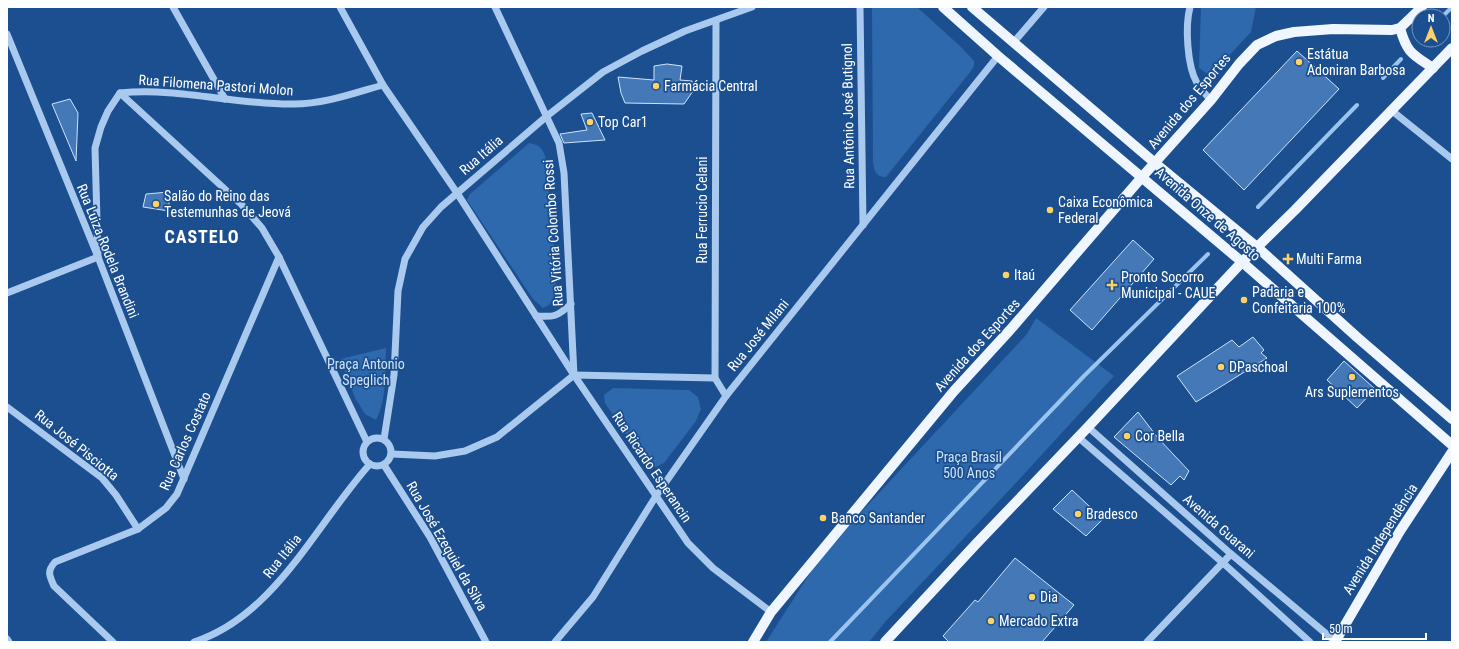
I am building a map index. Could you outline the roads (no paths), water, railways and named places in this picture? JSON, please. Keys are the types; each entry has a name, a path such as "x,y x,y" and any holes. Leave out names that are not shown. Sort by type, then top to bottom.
{"main road":[{"name":"Avenida Onze de Agosto","path":"943,7 998,56 1242,262 1452,445"},
{"name":"Avenida Onze de Agosto","path":"972,7 1155,163 1257,247 1358,338 1452,419"},
{"path":"1422,7 1400,28 1405,45 1412,54 1433,68"},
{"name":"Avenida dos Esportes","path":"753,642 771,612 954,391 1010,330 1142,177 1211,100 1239,64 1257,45 1276,36 1294,32 1325,30 1392,30 1400,28"},
{"path":"885,642 1242,262 1295,210 1452,48"},
{"name":"Avenida Independência","path":"1335,642 1400,531 1452,452"}],"street":[{"path":"173,7 225,99"},
{"name":"Rua Ricardo Esperancin","path":"340,7 384,85 458,193 574,375 688,543 713,568 771,612"},
{"name":"Rua Vitória Colombo Rossi","path":"495,7 559,142 564,172 574,375"},
{"name":"Rua Itália","path":"384,439 394,375 398,291 405,259 423,227 441,207 547,116 603,72 685,31 752,7"},
{"name":"Rua Antônio José Butignol","path":"860,7 863,225"},
{"path":"1013,43 1044,7"},
{"path":"1190,7 1187,37 1190,64 1197,83 1211,100"},
{"name":"Rua Ferrucio Celani","path":"715,378 716,21"},
{"name":"Rua Luiza Rodela Brandini","path":"7,34 98,257 184,479"},
{"name":"Rua José Milani","path":"555,642 593,597 656,496 726,396 998,56"},
{"name":"Rua Filomena Pastori Molon","path":"98,257 95,148 108,110 120,93 152,91 225,99 294,104 319,102 384,85"},
{"path":"120,93 241,204 262,228 279,257 367,442"},
{"path":"1391,110 1452,159"},
{"path":"7,293 98,257"},
{"name":"Rua Carlos Costato","path":"113,642 54,586 50,577 50,568 55,562 138,529 166,508 178,494 279,257"},
{"path":"536,316 549,317 560,314 571,304"},
{"path":"392,454 435,456 465,451 478,446 497,437 574,375 715,378 726,396"},
{"name":"Rua José Pisciotta","path":"7,407 102,478 116,495 138,529"},
{"name":"Avenida Guarani","path":"1088,427 1231,554 1335,642"},
{"path":"375,438 384,439 390,445 392,454 388,462 379,466 370,464 364,456 364,446 367,442 375,438"},
{"name":"Avenida Guarani","path":"1078,438 1222,562 1310,642"},
{"name":"Rua Itália","path":"194,642 236,622 261,601 306,548 351,485 370,464"},
{"name":"Rua José Ezequiel da Silva","path":"384,465 430,537 486,642"},
{"path":"1147,642 1231,554"}],"waterway":[{"path":"1383,78 1401,59"},
{"path":"1258,207 1357,105"},
{"path":"830,642 1084,376 1208,254"}],"place":[{"name":"Estátua Adoniran Barbosa","path":"1299,62"},
{"name":"Farmácia Central","path":"656,86"},
{"name":"Top Car1","path":"590,122"},
{"name":"Salão do Reino das Testemunhas de Jeová","path":"156,204"},
{"name":"Caixa Econômica Federal","path":"1050,210"},
{"name":"Multi Farma","path":"1288,259"},
{"name":"Itaú","path":"1006,275"},
{"name":"Pronto Socorro Municipal - CAUE","path":"1112,285"},
{"name":"Padaria e Confeitaria 100%","path":"1244,300"},
{"name":"DPaschoal","path":"1221,367"},
{"name":"Ars Suplementos","path":"1352,377"},
{"name":"Cor Bella","path":"1127,436"},
{"name":"Bradesco","path":"1078,514"},
{"name":"Banco Santander","path":"823,518"},
{"name":"Dia","path":"1032,597"},
{"name":"Mercado Extra","path":"991,621"}],"district":[{"name":"CASTELO","path":"202,237"}],"park label":[{"name":"Praça Antonio Speglich","path":"366,372"},
{"name":"Praça Brasil 500 Anos","path":"969,466"}]}
